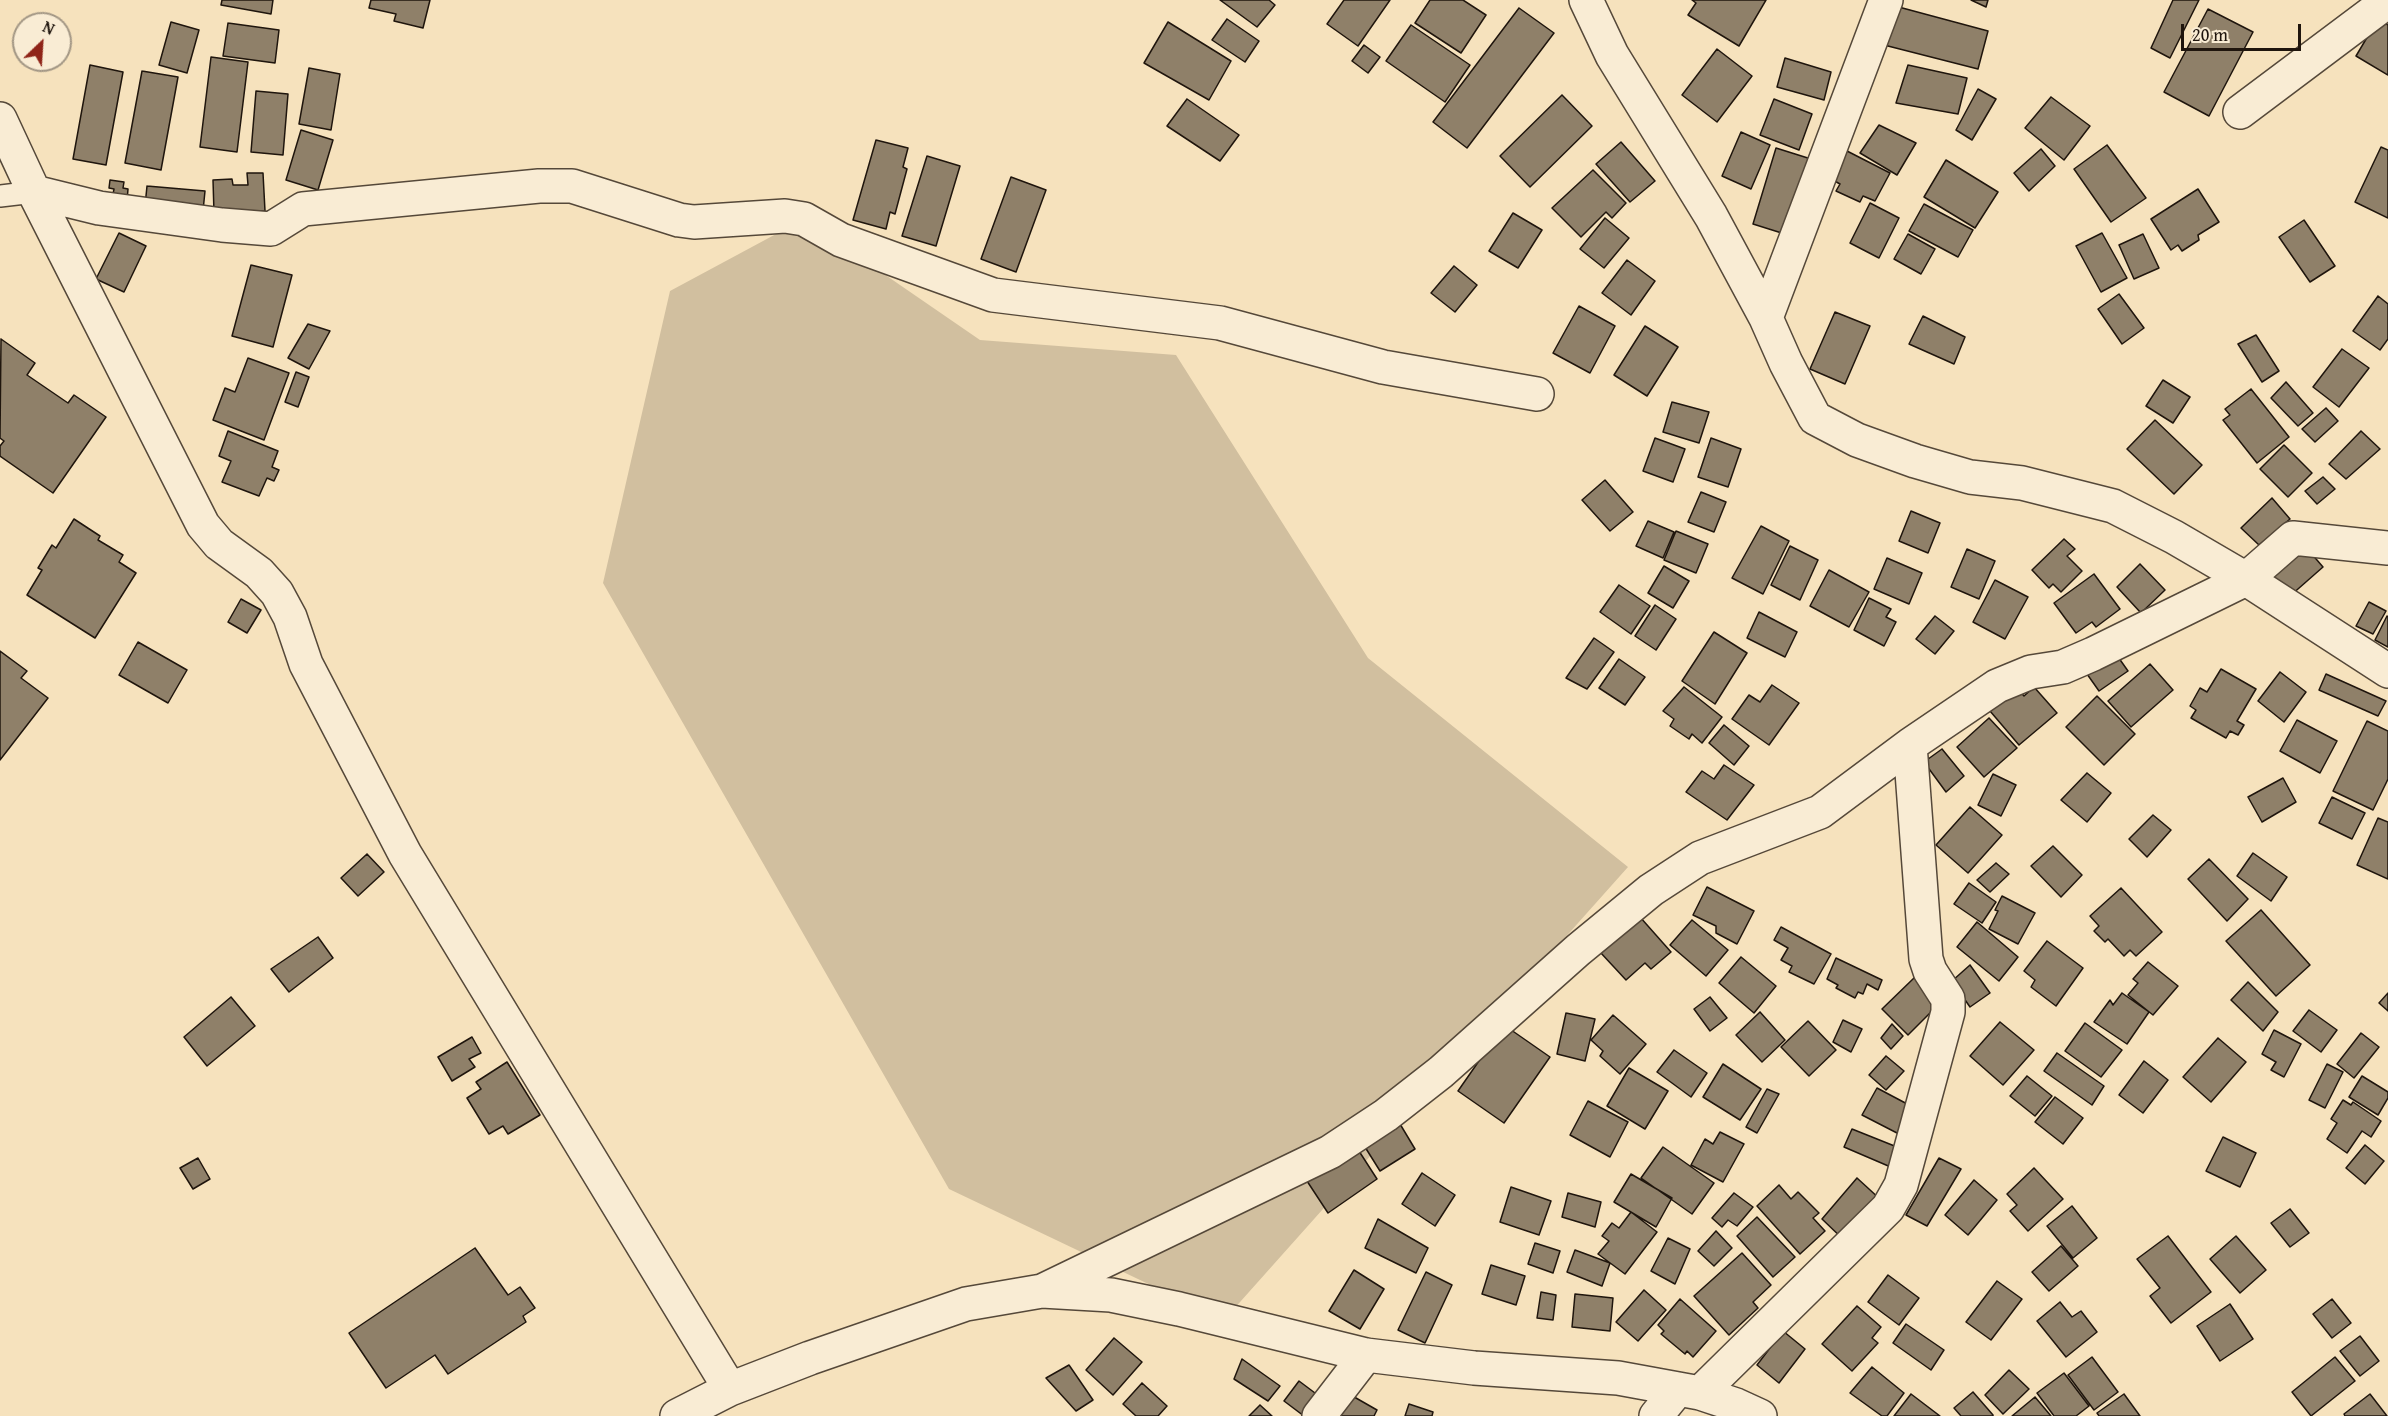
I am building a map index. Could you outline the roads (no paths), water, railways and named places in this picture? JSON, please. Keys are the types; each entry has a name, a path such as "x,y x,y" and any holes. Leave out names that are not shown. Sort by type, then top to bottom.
{"street":[{"path":"1586,0 1612,56 1711,216 1766,318 1786,363 1815,418 1857,440 1915,461 1970,477 2022,483 2113,506 2174,537 2246,579 2388,671"},
{"path":"1766,318 1886,0"},
{"path":"2240,112 2388,1"},
{"path":"0,119 34,192 203,525 219,544 259,573 276,593 290,617 306,664 405,854 729,1389"},
{"path":"34,192 99,208 222,225 272,229 303,209 539,186 572,186 679,220 694,222 785,216 804,219 841,240 993,295 1220,323 1383,367 1537,394"},
{"path":"1042,1291 1330,1152 1386,1114 1441,1072 1578,950 1651,890 1700,858 1820,812 1910,745 1997,686 2031,672 2063,667 2246,579 2293,538 2388,549"},
{"path":"1656,1416 1689,1391 1888,1208 1901,1185 1948,1012 1948,999 1930,971 1926,958 1910,745"},
{"path":"677,1416 729,1389 810,1358 966,1304 1042,1291 1111,1295 1179,1309 1366,1355 1474,1368 1618,1378 1689,1391 1760,1416"},
{"path":"1319,1416 1366,1355"}],"lane":[{"path":"0,196 34,192"}]}
